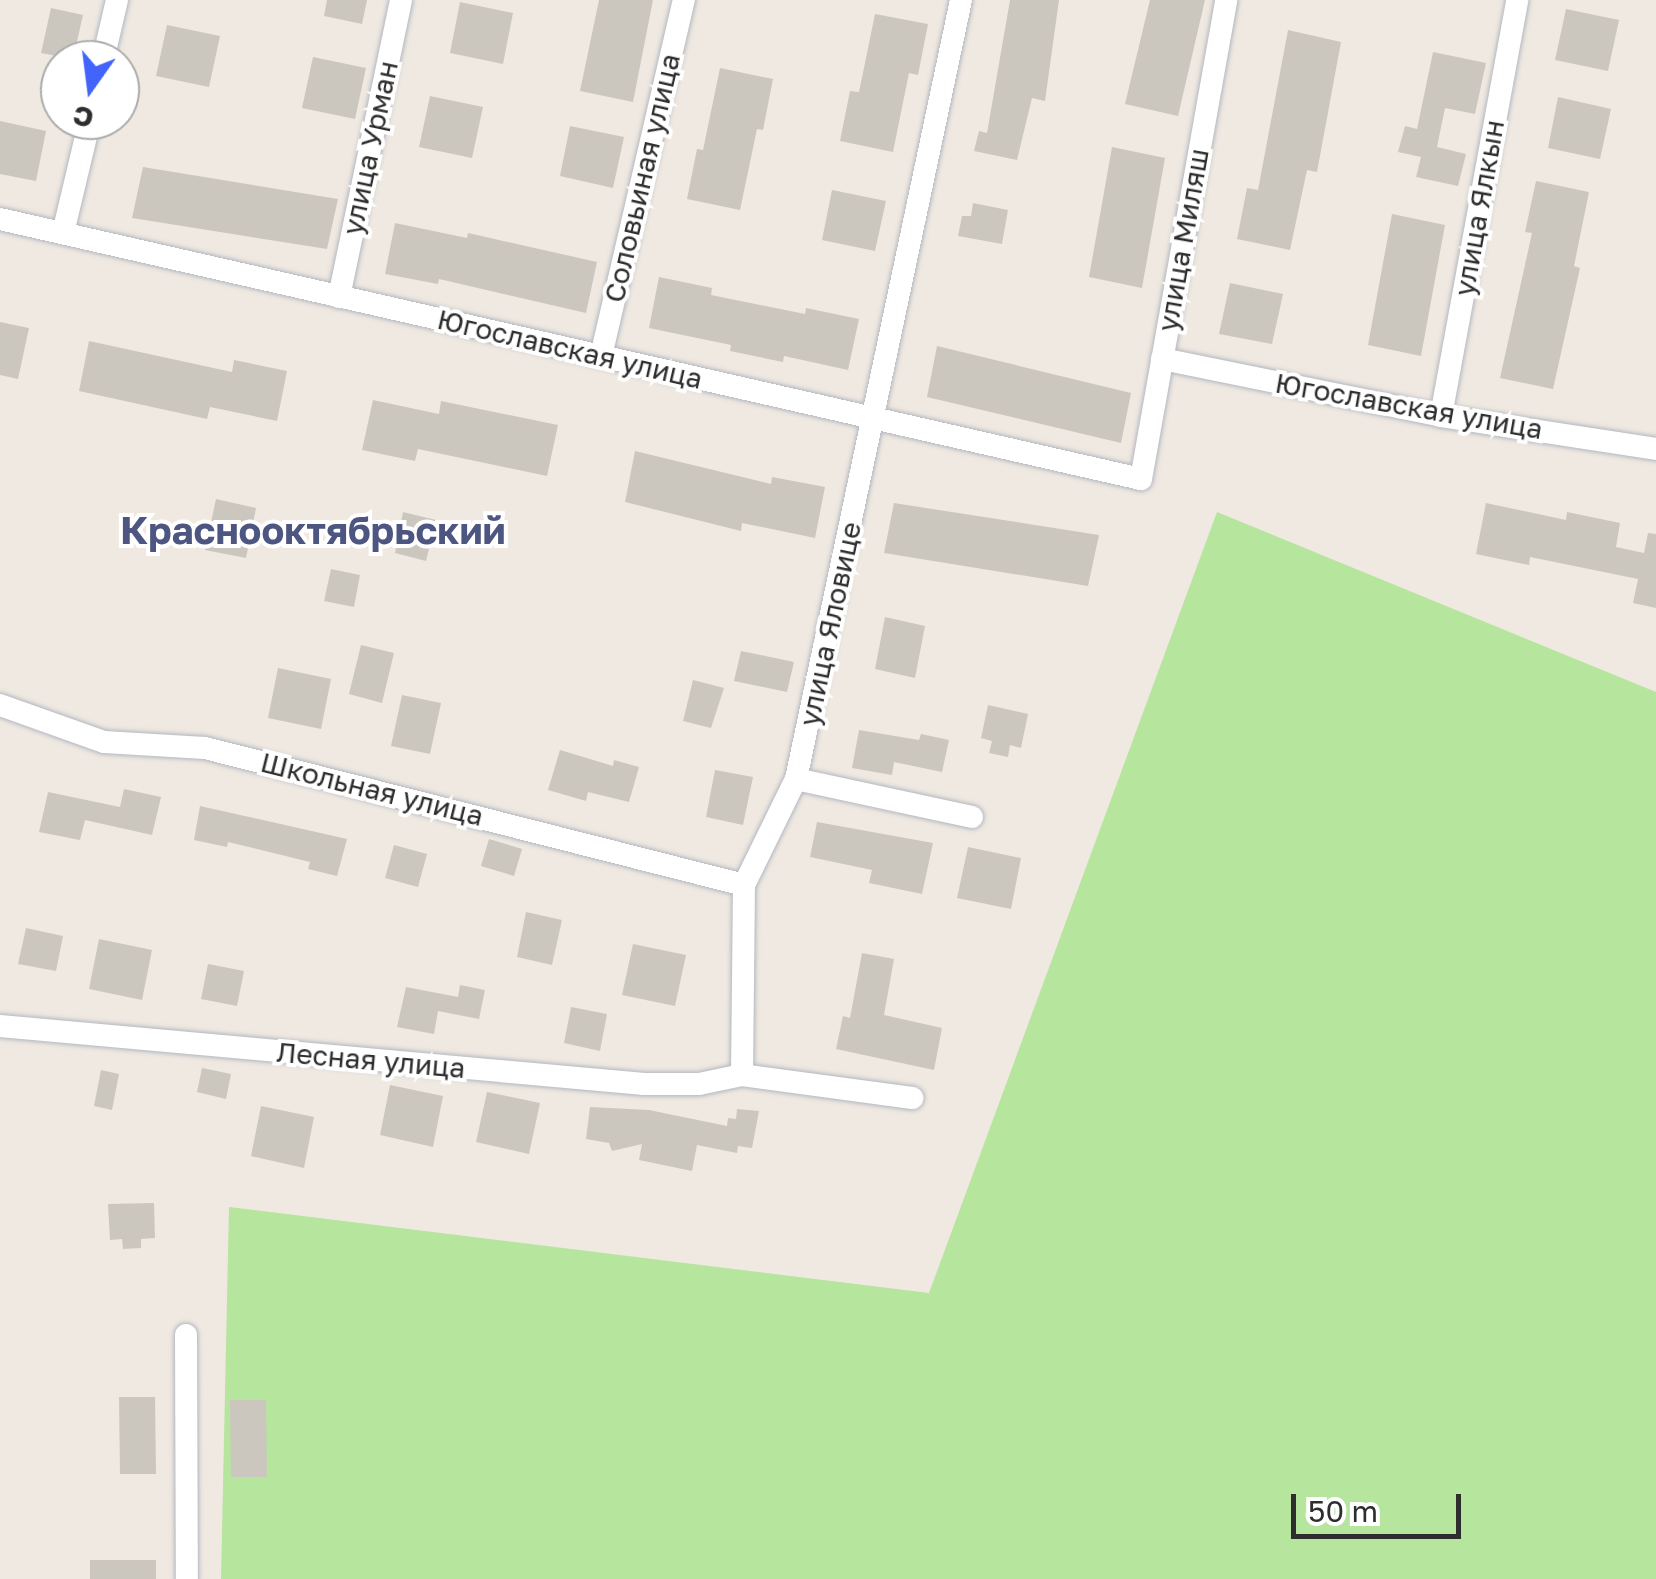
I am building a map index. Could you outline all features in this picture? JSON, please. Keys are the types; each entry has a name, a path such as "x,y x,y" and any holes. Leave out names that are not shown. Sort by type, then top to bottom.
{"street":[{"path":"108,40 117,0"},
{"name":"улица Урман","path":"339,297 401,0"},
{"name":"Соловьиная улица","path":"601,356 684,0"},
{"name":"улица Яловице","path":"742,1074 744,886 796,779 961,0"},
{"name":"улица Миляш","path":"1140,479 1226,0"},
{"name":"улица Ялкын","path":"1441,416 1517,0"},
{"path":"64,234 85,140"},
{"name":"Югославская улица","path":"0,220 1140,479"},
{"name":"Югославская улица","path":"1162,359 1441,416 1656,449"},
{"name":"Школьная улица","path":"0,705 104,742 204,748 670,863 744,886"},
{"path":"796,779 972,817"},
{"name":"Лесная улица","path":"0,1026 644,1084 699,1084 742,1074"},
{"path":"742,1074 912,1098"},
{"path":"186,1335 187,1579"}],"green space":[{"path":"1217,512 1656,692 1656,1579 221,1579 229,1207 929,1293"}],"building":[{"path":"327,0 367,0 362,24 324,16"},
{"path":"599,0 653,0 633,102 580,91"},
{"path":"1010,0 1059,0 1045,101 1032,98 1017,160 974,151 979,131 987,133"},
{"path":"1150,0 1205,0 1178,116 1125,104"},
{"path":"460,2 513,13 503,64 450,53"},
{"path":"51,8 83,15 77,40 44,40"},
{"path":"1566,9 1619,20 1608,71 1555,60"},
{"path":"875,14 928,24 918,75 909,73 893,152 840,141 850,91 859,92"},
{"path":"167,25 220,36 209,87 156,76"},
{"path":"1288,30 1341,42 1317,172 1307,170 1290,250 1237,239 1247,188 1258,190"},
{"path":"1433,52 1486,63 1475,114 1445,108 1437,147 1466,154 1458,186 1416,177 1421,157 1398,152 1405,126 1417,129"},
{"path":"313,57 366,68 355,119 302,108"},
{"path":"720,68 773,79 763,130 757,129 740,210 687,199 697,149 703,150"},
{"path":"430,96 483,107 472,158 419,147"},
{"path":"1558,97 1611,109 1600,159 1548,148"},
{"path":"0,121 40,130 40,140 44,140 36,181 0,174"},
{"path":"570,126 624,137 613,188 560,176"},
{"path":"1112,147 1165,158 1142,288 1089,277"},
{"path":"143,167 338,199 327,249 132,218"},
{"path":"1536,181 1589,192 1574,266 1580,268 1553,389 1500,378 1532,233 1525,232"},
{"path":"832,190 886,201 875,251 822,240"},
{"path":"973,203 1008,210 1002,244 958,236 962,216 971,216"},
{"path":"1392,214 1445,225 1421,356 1368,345"},
{"path":"395,223 467,238 468,233 597,262 586,313 439,279 438,284 385,274"},
{"path":"659,277 712,288 711,295 805,314 806,308 859,319 848,370 784,356 783,362 730,351 731,345 649,328"},
{"path":"1230,283 1283,294 1272,344 1219,334"},
{"path":"0,322 29,328 18,379 0,375"},
{"path":"89,341 232,372 234,360 287,371 277,421 210,407 207,419 79,391"},
{"path":"937,346 1131,393 1121,443 927,397"},
{"path":"373,400 439,414 441,401 558,425 547,476 418,449 415,461 362,450"},
{"path":"635,451 771,484 772,477 825,487 815,538 742,523 741,531 625,502"},
{"path":"216,499 256,508 246,558 205,550"},
{"path":"894,503 1099,535 1088,586 884,553"},
{"path":"1486,503 1566,520 1567,512 1620,523 1616,547 1644,553 1648,533 1656,534 1656,608 1633,603 1638,579 1530,557 1529,565 1476,554"},
{"path":"403,512 436,520 426,561 395,553"},
{"path":"331,569 360,575 354,607 324,601"},
{"path":"885,617 925,626 915,678 875,669"},
{"path":"361,645 394,653 382,703 349,694"},
{"path":"741,651 794,662 787,692 734,681"},
{"path":"278,668 331,679 321,729 268,718"},
{"path":"693,680 724,688 711,728 683,721"},
{"path":"402,695 441,703 430,754 391,746"},
{"path":"988,705 1028,714 1021,748 1010,745 1008,757 989,753 992,741 981,738"},
{"path":"859,730 919,740 921,734 949,740 942,772 894,762 892,775 852,768"},
{"path":"560,750 613,766 614,760 639,767 629,802 588,792 586,801 548,790"},
{"path":"715,770 753,777 743,825 706,817"},
{"path":"124,789 161,797 152,835 85,820 80,840 39,832 48,792 120,807"},
{"path":"200,806 347,839 337,876 308,869 310,862 228,842 227,847 194,840"},
{"path":"817,822 933,843 922,894 869,883 872,870 810,857"},
{"path":"489,839 522,849 514,876 481,866"},
{"path":"394,845 427,854 418,887 385,878"},
{"path":"968,847 1021,858 1011,909 957,898"},
{"path":"526,912 562,920 552,965 517,957"},
{"path":"26,928 63,936 56,971 18,964"},
{"path":"99,939 152,950 142,1000 89,989"},
{"path":"633,944 686,955 675,1006 622,995"},
{"path":"862,953 894,959 884,1015 942,1028 934,1070 836,1049 843,1016 850,1018"},
{"path":"208,964 244,971 237,1006 201,999"},
{"path":"460,985 485,990 479,1019 438,1011 434,1034 397,1027 406,987 458,997"},
{"path":"571,1007 607,1014 600,1051 564,1043"},
{"path":"202,1068 231,1074 226,1099 197,1092"},
{"path":"101,1070 119,1074 112,1110 94,1106"},
{"path":"390,1085 443,1096 433,1147 380,1135"},
{"path":"487,1092 540,1103 529,1154 476,1142"},
{"path":"261,1106 314,1117 304,1168 251,1156"},
{"path":"590,1107 649,1110 727,1126 728,1118 736,1119 737,1109 759,1111 752,1148 738,1146 737,1153 697,1145 692,1171 639,1160 642,1144 612,1151 609,1143 586,1139"},
{"path":"154,1203 155,1238 141,1239 141,1248 123,1249 122,1239 110,1240 108,1204"},
{"path":"119,1397 155,1397 156,1474 120,1474"},
{"path":"230,1400 266,1400 267,1477 231,1477"},
{"path":"90,1560 156,1560 156,1579 90,1579"}],"district":[{"name":"Краснооктябрьский","path":"313,530"}]}
